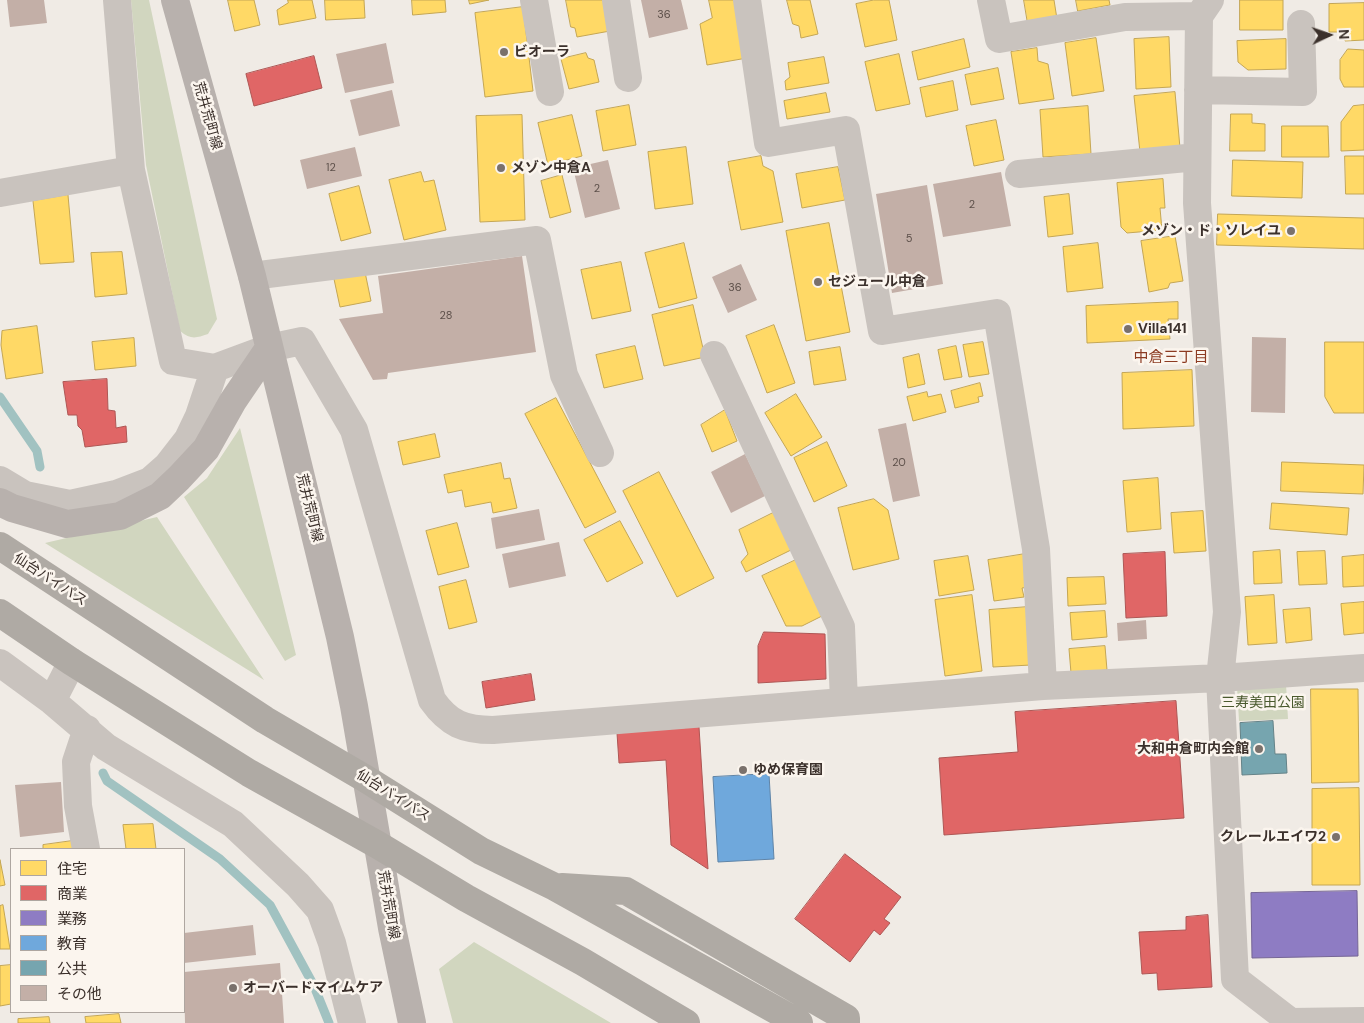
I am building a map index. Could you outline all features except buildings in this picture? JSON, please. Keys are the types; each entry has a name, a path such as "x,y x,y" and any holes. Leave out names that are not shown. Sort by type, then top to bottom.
{"highway":[{"name":"仙台バイパス","path":"0,546 265,720 366,779 482,851 555,887 799,1023"},
{"path":"0,613 72,662 249,773 378,845 466,898 583,962 686,1023"},
{"path":"555,887 626,891 846,1018 846,1023"}],"main road":[{"name":"荒井荒町線","path":"175,0 252,276 340,637 392,928 412,1023"},
{"path":"0,502 12,508 67,524 120,516 160,496 180,478 206,449 233,401 269,348"}],"street":[{"path":"116,0 131,170 173,361 215,368 269,348 302,341 354,430 432,700 442,714 455,724 475,730 493,730 1043,686 1220,678 1364,668"},
{"path":"534,0 550,92"},
{"path":"616,0 628,78"},
{"path":"747,0 768,143 846,130 882,331 996,313 1036,549 1043,686"},
{"path":"991,0 999,39 1125,17 1204,8 1198,90 1197,203 1227,612 1220,678 1235,979 1291,1022 1364,1021"},
{"path":"1198,90 1302,92 1301,24"},
{"path":"1019,174 1197,157"},
{"path":"0,193 131,170"},
{"path":"252,276 537,240 564,375 600,453"},
{"path":"714,355 841,627 844,702"},
{"path":"0,480 25,495 70,504 116,494 150,481 167,466 188,439 199,416 215,368"},
{"path":"52,701 72,662"},
{"path":"0,663 52,701 106,747 233,824 298,885 320,910 332,943 352,1023"},
{"path":"86,848 78,806 76,762 87,729"}],"green space":[{"path":"131,0 149,0 217,319 208,334 197,337 187,336 180,331 146,165"},
{"path":"240,428 296,655 285,661 184,497 207,478"},
{"path":"157,517 264,680 45,543"},
{"name":"三寿美田公園","path":"1286,684 1288,719 1239,721 1237,687"},
{"path":"474,942 611,1023 453,1023 439,969"}],"waterway":[{"path":"0,397 37,451 40,467"},
{"path":"103,773 107,781 220,859 270,905 314,986 329,1023"}],"place":[{"name":"ビオーラ","path":"504,52"},
{"name":"メゾン中倉A","path":"501,168"},
{"name":"メゾン・ド・ソレイユ","path":"1291,231"},
{"name":"セジュール中倉","path":"818,282"},
{"name":"Villa141","path":"1128,329"},
{"name":"大和中倉町内会館","path":"1259,749"},
{"name":"ゆめ保育園","path":"743,770"},
{"name":"クレールエイワ2","path":"1336,837"},
{"name":"オーバードマイムケア","path":"233,988"}],"district":[{"name":"中倉三丁目","path":"1171,358"}]}
